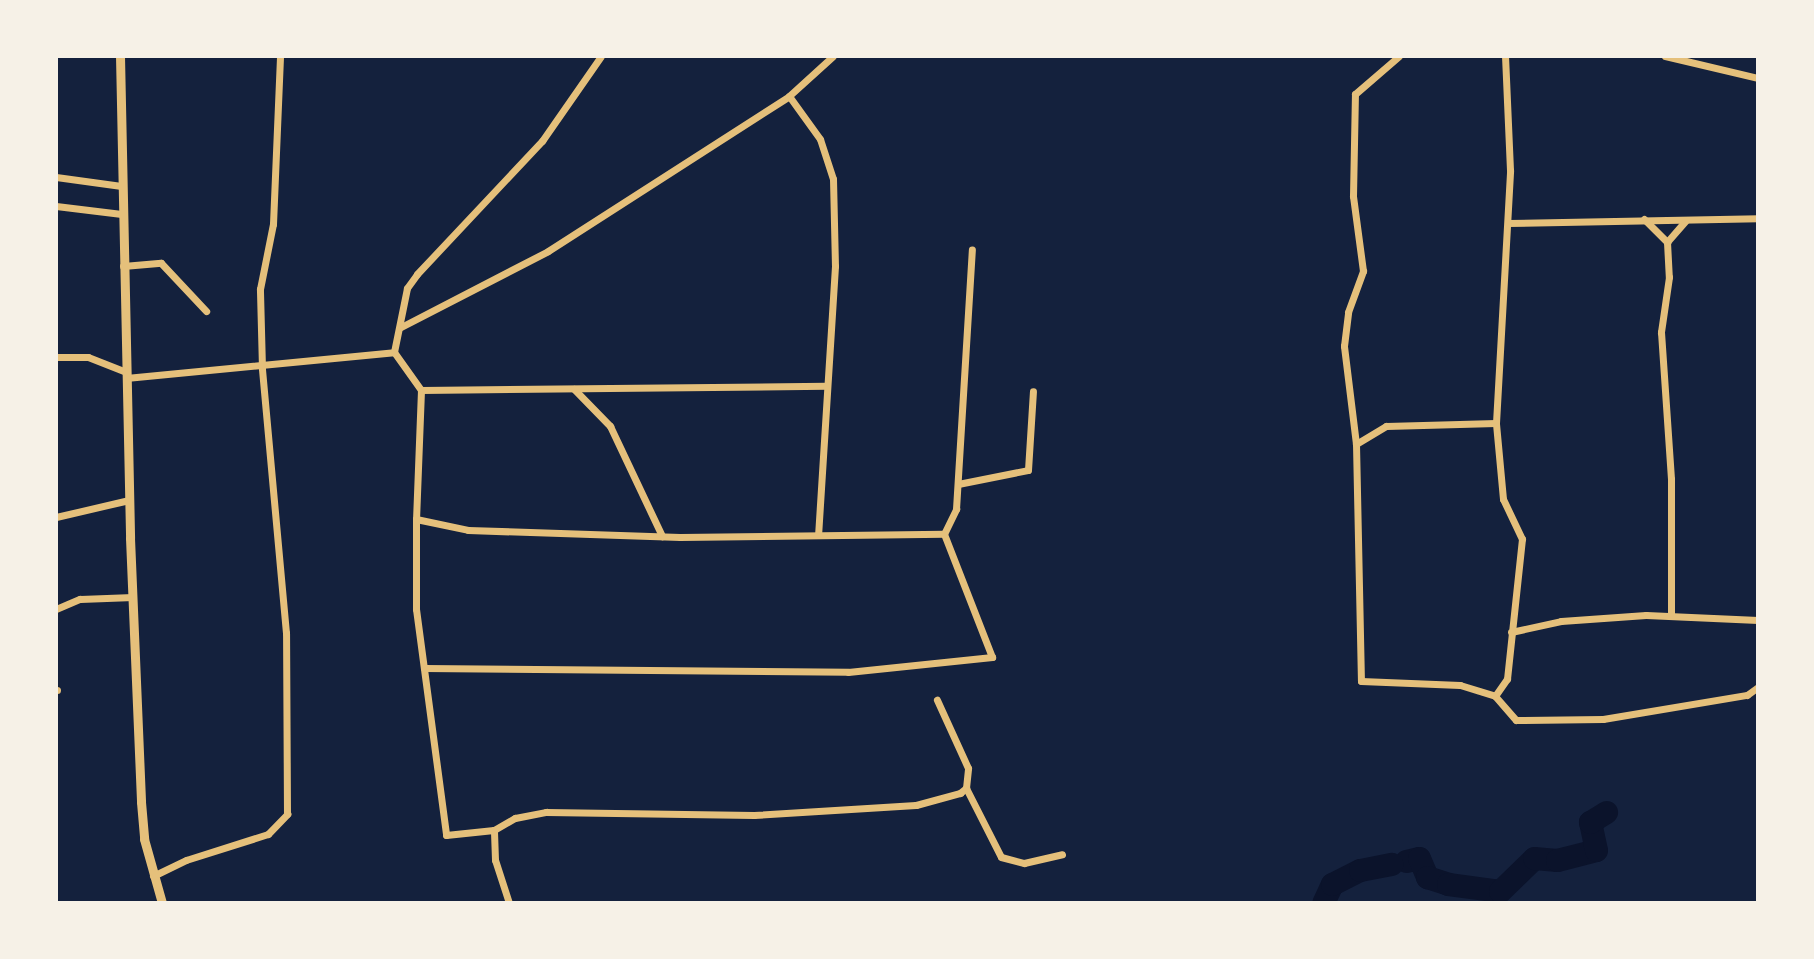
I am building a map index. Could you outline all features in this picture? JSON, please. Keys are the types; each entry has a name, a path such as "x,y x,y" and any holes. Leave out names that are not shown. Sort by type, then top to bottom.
{"street":[{"path":"119,56 129,500 141,802 153,876 162,903"},
{"path":"153,876 186,860 268,834 287,814 286,633 262,368 260,289 274,225 280,56"},
{"path":"394,352 407,288 417,274 542,141 601,56"},
{"path":"401,327 548,251 789,96 833,56"},
{"path":"1399,56 1354,94 1353,196 1363,271 1349,312 1344,346 1356,444 1361,681 1460,685 1495,696 1516,720 1603,719 1748,695 1758,687"},
{"path":"1495,696 1507,679 1522,539 1503,499 1496,423 1510,170 1505,56"},
{"path":"1665,56 1758,78"},
{"path":"789,96 820,139 833,178 835,266 818,534"},
{"path":"56,177 121,186"},
{"path":"56,206 122,214"},
{"path":"1508,223 1758,218"},
{"path":"1644,219 1667,242 1669,277 1661,332 1671,479 1671,615"},
{"path":"1667,242 1685,221"},
{"path":"944,534 953,522 958,484 972,249"},
{"path":"123,266 161,263 206,311"},
{"path":"56,357 88,357 126,375 262,368 394,352"},
{"path":"394,352 421,390 416,609 446,835 494,831 515,818 546,813 754,815 916,805 966,788"},
{"path":"421,390 826,386"},
{"path":"573,388 610,426 662,537"},
{"path":"958,484 1028,470 1033,391"},
{"path":"1356,444 1386,426 1496,423"},
{"path":"56,517 129,500"},
{"path":"416,519 468,530 662,537 944,534"},
{"path":"424,668 848,672 992,657 944,534"},
{"path":"56,609 80,599 133,597"},
{"path":"1511,632 1561,621 1671,615 1758,620"},
{"path":"937,700 968,768 966,788 1001,857 1024,863 1062,853"},
{"path":"494,831 495,860 509,903"}],"waterway":[{"path":"1406,861 1419,858 1427,877 1448,884 1500,891 1534,858 1557,860 1596,850 1590,822 1606,812"},
{"path":"1323,903 1332,884 1360,870 1391,864"}]}
